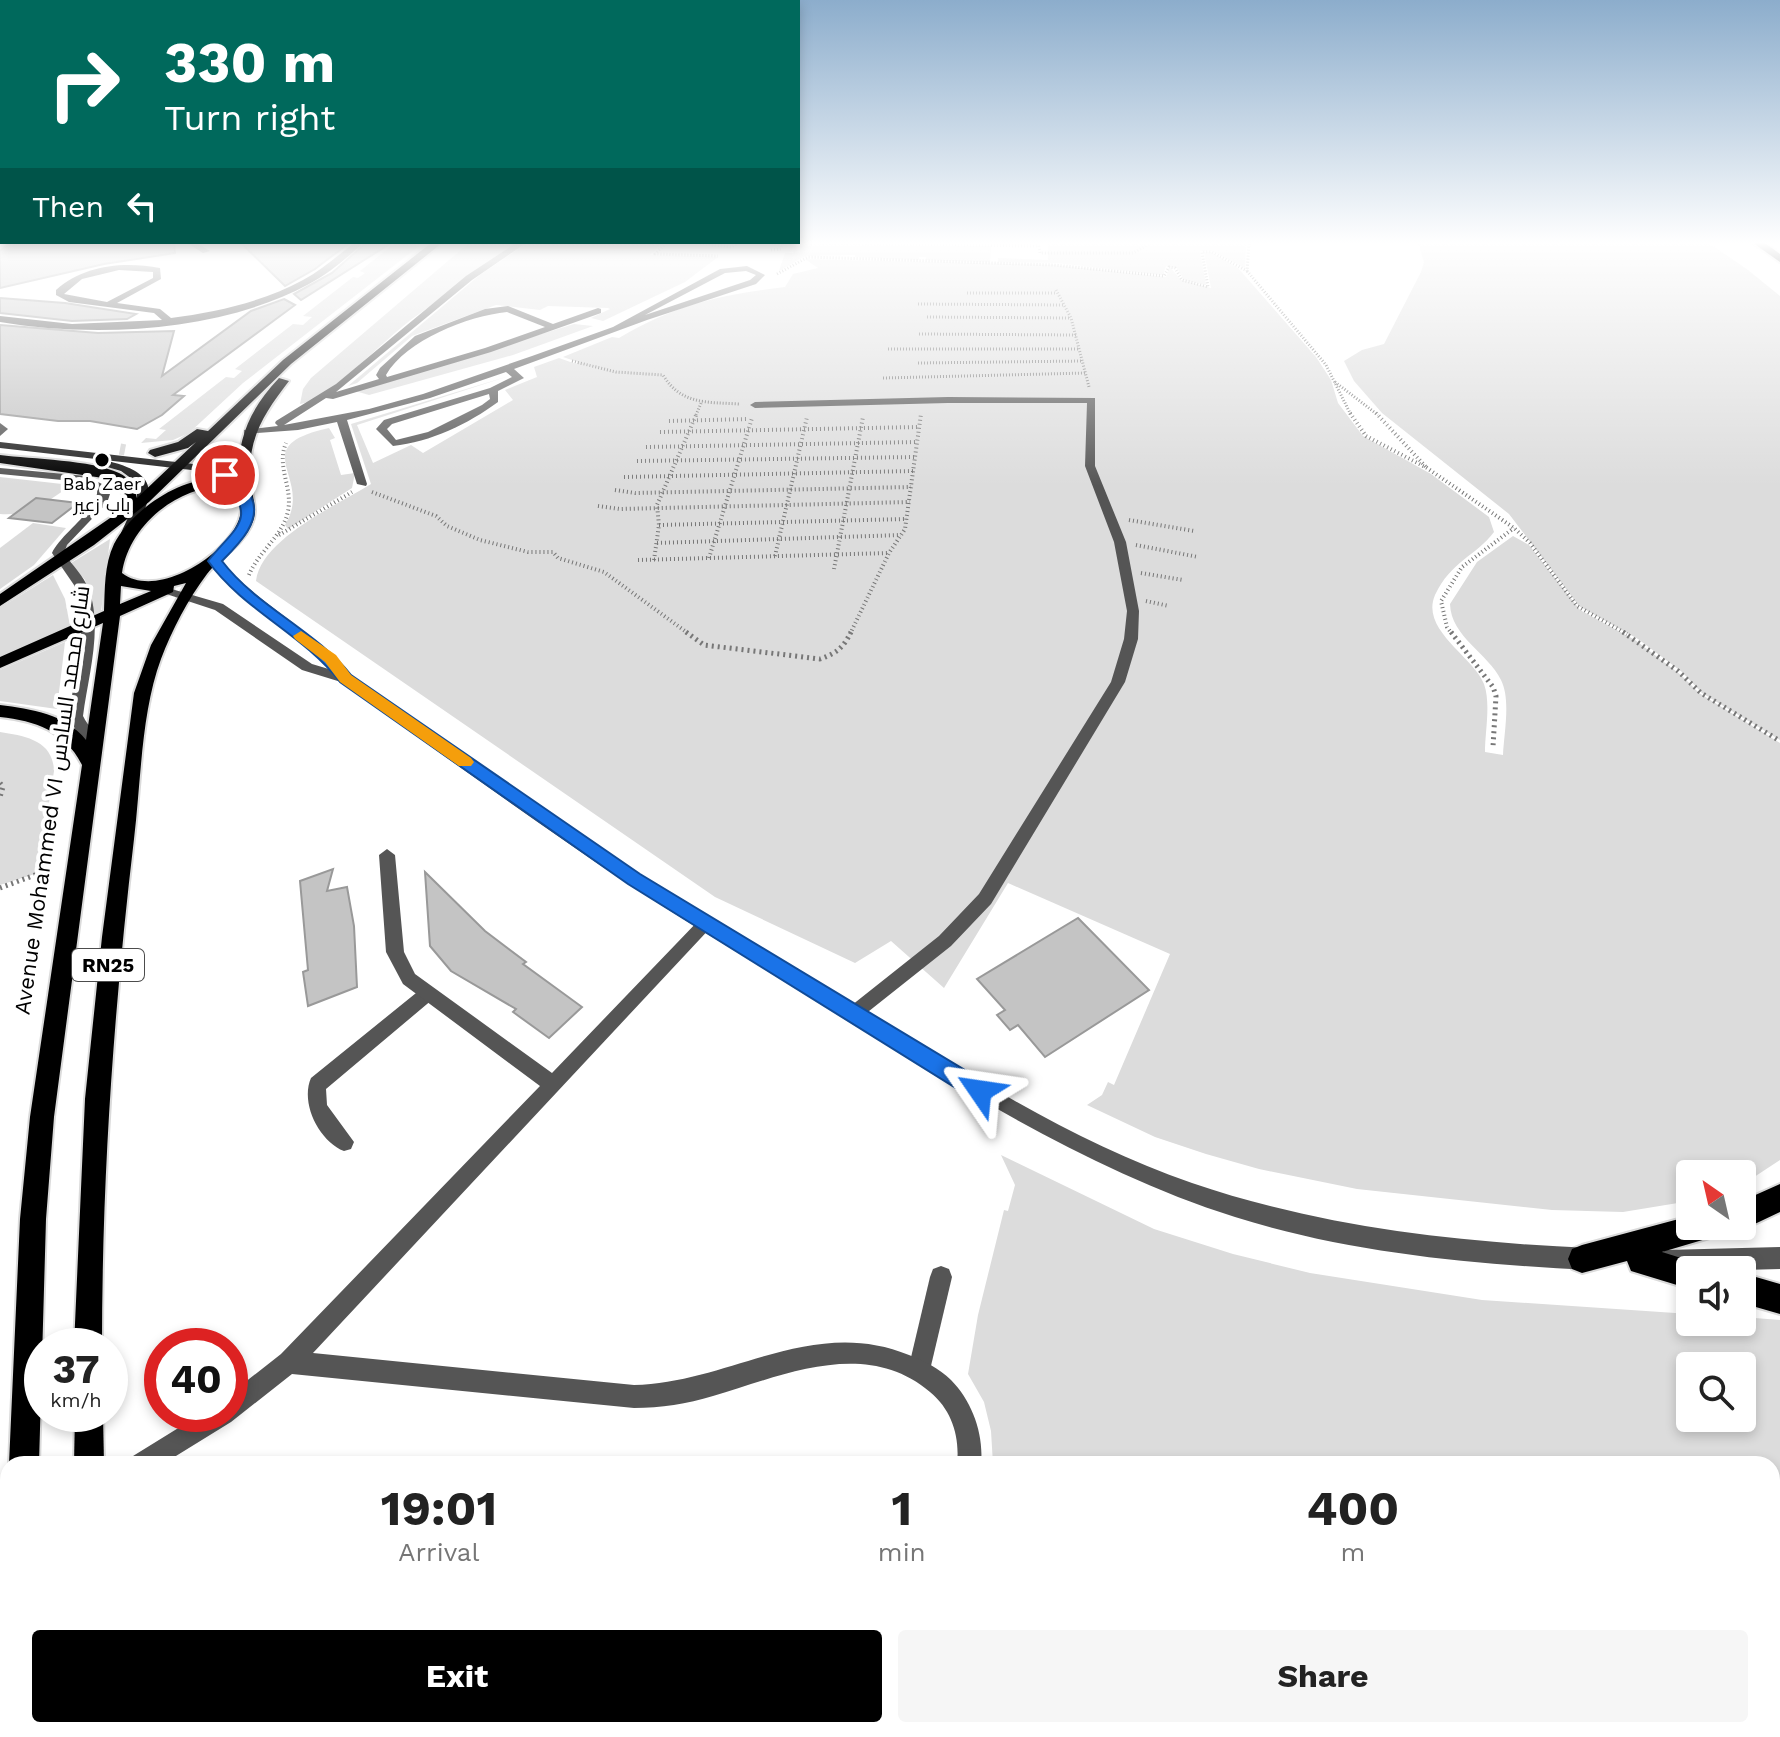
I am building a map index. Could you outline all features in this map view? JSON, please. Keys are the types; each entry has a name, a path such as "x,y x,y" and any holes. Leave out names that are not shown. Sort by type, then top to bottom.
{"highway":[{"path":"1756,1209 1780,1198"},
{"path":"1582,1259 1676,1234"},
{"path":"1641,1261 1676,1270"},
{"path":"1756,1292 1780,1299"}],"main road":[{"name":"RN25","path":"191,462 232,413 287,362 338,324"},
{"name":"RN25","path":"89,1328 95,1097 102,1009 146,677 179,588 231,545 244,526 248,505 243,488 244,447 256,413 282,382 350,324"},
{"path":"104,464 190,442 232,413"},
{"path":"0,445 127,469 139,476 144,485 147,506"},
{"path":"155,453 218,472 243,488"},
{"path":"0,457 104,464 191,462"},
{"path":"0,601 123,527 191,462"},
{"name":"Avenue Mohammed VI شارع محمد السادس","path":"24,1456 33,1219 42,1117 115,575 130,498 121,479 104,464"},
{"path":"147,506 191,488 222,484 243,488"},
{"name":"Avenue Mohammed VI شارع محمد السادس","path":"115,575 130,584 146,586"},
{"path":"146,586 179,588"},
{"path":"0,663 179,588"},
{"path":"0,711 36,717 64,728 93,752"},
{"path":"89,1432 89,1456"}],"street":[{"path":"30,324 95,327 126,324"},
{"path":"248,432 291,419 319,401 413,324"},
{"path":"385,381 381,377 383,370 418,338 454,324"},
{"path":"545,324 555,328"},
{"path":"319,401 565,324"},
{"path":"617,326 621,324"},
{"path":"248,432 341,417 507,368 623,324"},
{"path":"493,390 493,402 419,437 400,443 391,442 382,427 493,390 519,378 507,368"},
{"path":"755,405 1092,400 1090,466 1112,518 1127,571 1133,620 1118,682 1012,857 985,899 960,928 853,1014"},
{"path":"427,410 443,428"},
{"path":"341,417 362,485"},
{"path":"402,418 419,437"},
{"path":"0,426 3,429 0,433"},
{"path":"0,471 104,464 98,484 104,494 101,503 59,549 85,596 86,626 76,716 93,752"},
{"path":"214,561 231,582 330,659 346,679 581,843 853,1014 1079,1147 1193,1193 1329,1231 1455,1249 1582,1259 1780,1258"},
{"path":"146,586 179,588 219,607 307,667 346,679"},
{"path":"387,855 395,952 409,979 554,1085"},
{"path":"248,1395 289,1362 706,924"},
{"path":"344,1142 316,1106 318,1084 427,994"},
{"path":"919,1370 941,1277"},
{"path":"289,1362 617,1397 685,1392 808,1354 833,1350 882,1356 932,1378 954,1403 968,1434 969,1456"},
{"path":"154,1456 193,1432"}],"path":[{"path":"1073,324 1092,400"},
{"path":"1292,324 1320,357 1343,403 1366,436 1427,468 1514,528 1530,543 1577,606 1636,639 1701,693 1780,741"},
{"path":"919,334 1076,335"},
{"path":"888,349 1080,349"},
{"path":"568,360 614,372 663,375 674,394 702,401 755,405 709,558"},
{"path":"918,363 1083,361"},
{"path":"883,378 1086,373"},
{"path":"1335,382 1353,392 1414,450 1427,468"},
{"path":"654,560 659,525 657,508 702,401"},
{"path":"278,536 362,485 385,499 393,498 436,516 447,526 480,540 528,552 553,552 558,558 601,571 709,647 820,659 835,654 844,646 889,553 902,535 910,502 923,401"},
{"path":"834,569 862,429 862,402"},
{"path":"775,556 810,404"},
{"path":"660,432 919,427"},
{"path":"646,447 917,442"},
{"path":"637,461 915,457"},
{"path":"624,477 914,471"},
{"path":"615,490 629,493 911,487"},
{"path":"598,506 657,508 910,502"},
{"path":"1112,518 1194,531"},
{"path":"659,525 907,519"},
{"path":"1493,747 1496,696 1493,687 1447,627 1441,601 1462,567 1514,528"},
{"path":"657,543 902,535"},
{"path":"1120,542 1198,557"},
{"path":"638,560 889,553"},
{"path":"1127,571 1183,580"},
{"path":"0,783 3,787 0,797"},
{"path":"0,888 43,872"}],"shaded area":[{"path":"293,324 319,324 243,383 189,433 173,440 141,443 146,438 156,439 166,430 159,429 226,377 234,378 242,371 235,369"},
{"path":"374,324 406,324 325,392 300,404 303,389 311,378"},
{"path":"422,324 444,324 412,336 357,383 348,386"},
{"path":"574,324 593,326 513,355 369,395 355,391"},
{"path":"644,324 1287,324 1316,357 1331,380 1338,403 1363,436 1431,474 1489,517 1494,532 1448,574 1435,595 1432,608 1441,631 1484,684 1487,709 1485,752 1503,755 1504,688 1495,670 1457,626 1450,604 1477,562 1513,536 1529,545 1580,610 1635,640 1699,693 1780,743 1780,1160 1756,1176 1756,1160 1676,1160 1676,1203 1623,1212 1552,1210 1357,1189 1259,1169 1155,1137 1087,1105 1102,1095 1108,1082 1114,1085 1170,954 1008,883 944,988 891,941 855,963 715,897 256,581 271,551 286,537 371,484 351,424 509,376 357,425 373,463 411,445 423,453 513,400 505,390 537,377 534,367 559,358 576,364 578,362 563,357 612,337 619,338"},
{"path":"1394,324 1780,324 1780,740 1702,693 1682,672 1638,639 1579,606 1509,514 1382,413 1354,381 1344,361 1362,350 1384,344"},
{"path":"329,428 335,438 330,440 341,475 355,473 352,488 288,529 285,525 292,508 292,492 285,454 290,444"},
{"path":"0,477 71,485 29,510 0,514"},
{"path":"33,523 66,528 34,565 0,589 0,548"},
{"path":"110,539 101,612 93,615 85,580 71,563"},
{"path":"53,575 65,599 70,626 0,656 0,608"},
{"path":"65,642 57,709 0,701 0,670"},
{"path":"0,732 28,738 43,746 49,752 54,771 38,873 0,885"},
{"path":"1001,1155 1154,1229 1233,1254 1310,1273 1482,1300 1676,1313 1676,1336 1756,1336 1756,1318 1780,1320 1780,1456 993,1456 984,1402 968,1374 978,1315 1004,1210 1008,1211 1015,1185"}],"building":[{"path":"233,324 269,324 173,395 184,396 162,415 137,429 90,421 58,421 0,414 0,325 98,333 174,331 162,376"},
{"path":"36,498 78,503 52,523 9,518"},
{"path":"333,869 327,891 347,887 354,926 357,987 308,1006 303,972 308,970 300,881"},
{"path":"425,872 485,931 526,962 523,964 582,1007 549,1038 513,1012 516,1009 451,971 430,946"},
{"path":"1078,918 1149,990 1045,1057 1018,1025 1010,1030 997,1015 1005,1010 977,979"}],"tunnel":[{"path":"120,449 125,450"}],"slow traffic":[{"path":"301,636 330,659 346,679 465,762"}],"place":[{"name":"Bab Zaer باب زعير","path":"102,460"}],"route":[{"path":"225,475 245,496 248,515 239,536 214,561 242,592 330,659 346,679 634,879 980,1091"}]}
